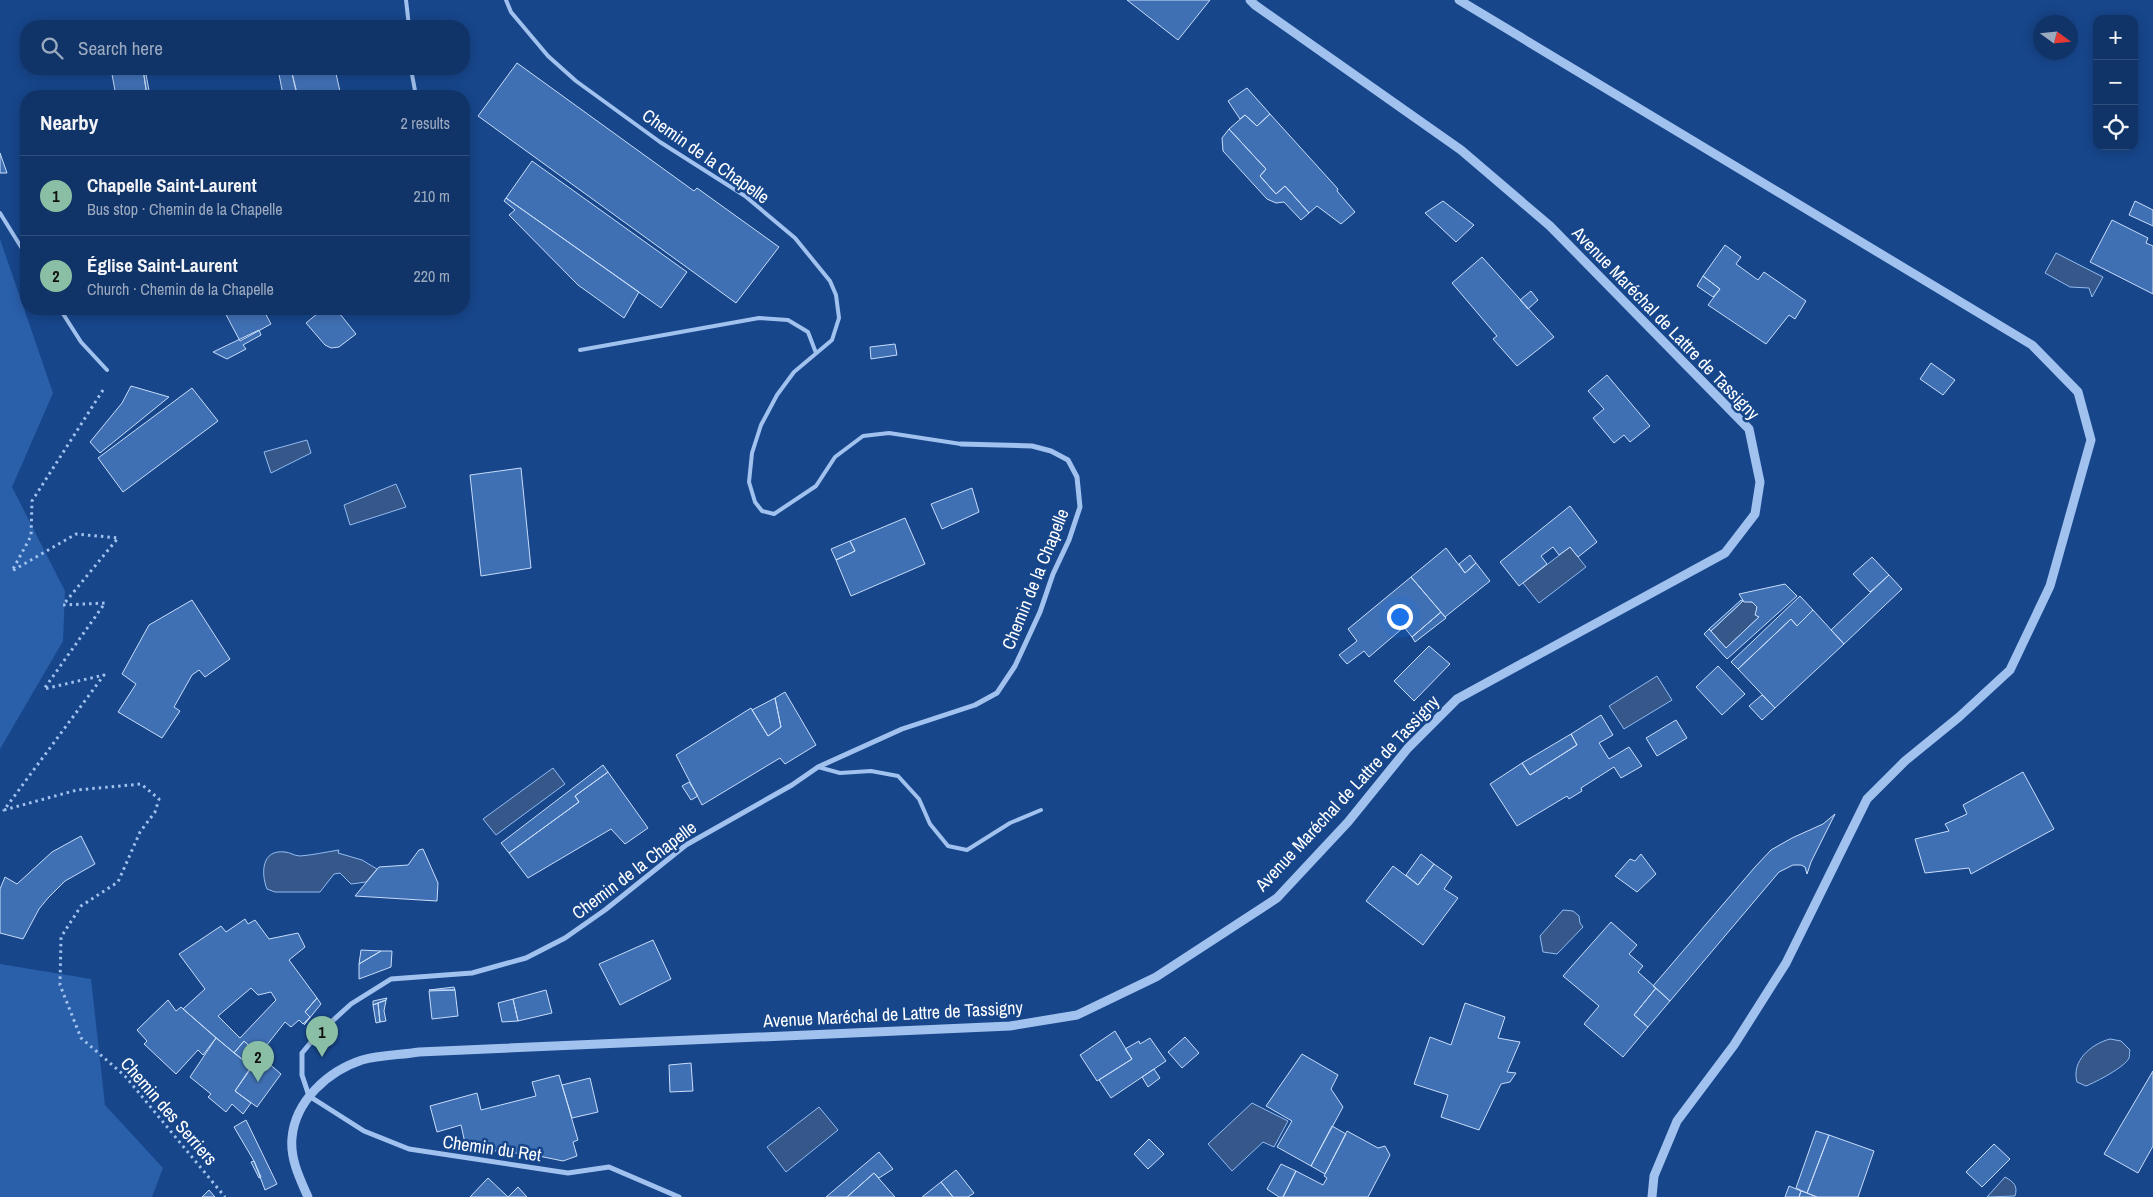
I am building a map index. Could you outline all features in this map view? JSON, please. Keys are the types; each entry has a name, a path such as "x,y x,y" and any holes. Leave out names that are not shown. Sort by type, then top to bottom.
{"street":[{"name":"Avenue Maréchal de Lattre de Tassigny","path":"308,1197 295,1166 292,1139 299,1113 308,1096 338,1070 363,1060 419,1052 1010,1026 1077,1015 1156,977 1277,898 1348,822 1408,748 1457,699 1724,553 1755,514 1760,482 1749,428 1543,220 1461,150 1254,5 1250,0"},
{"path":"1459,0 2032,345 2078,392 2091,440 2050,586 2010,670 1960,717 1905,761 1867,799 1786,963 1734,1045 1677,1121 1654,1176 1652,1197"},
{"name":"Chemin de la Chapelle","path":"308,1096 302,1075 302,1053 316,1035 351,1004 390,979 472,973 526,958 565,938 605,910 686,844 792,786 818,767 902,729 975,705 997,693 1015,666 1040,612 1053,574 1069,540 1080,507 1077,477 1068,460 1051,451 1032,446 961,444"},
{"name":"Chemin du Ret","path":"308,1096 364,1131 409,1150 568,1173 609,1167 679,1197"}],"lane":[{"path":"406,0 408,20"},
{"name":"Chemin de la Chapelle","path":"506,0 511,12 548,56 576,81 660,142 729,184 795,238 830,282 836,295 839,318 832,340 794,372 776,395 761,425 752,453 749,482 755,502 762,511 774,514 816,486 835,458 863,436 889,433 961,444"},
{"path":"412,75 415,90"},
{"path":"0,213 20,245"},
{"path":"64,315 80,342 107,370"},
{"path":"580,350 759,318 788,320 808,332 816,353"},
{"path":"818,767 840,772 871,771 898,776 919,799 930,824 948,846 967,850 1010,823 1041,810"}],"path":[{"name":"Chemin des Serriers","path":"107,370 102,394 32,500 31,536 12,571 76,534 118,538 63,605 105,603 44,690 104,675 4,810 77,790 141,784 159,799 155,812 140,832 118,882 81,906 61,937 60,985 81,1038 125,1076 225,1197"}],"shaded area":[{"path":"0,239 20,297 20,315 26,315 53,393 12,487 65,591 63,641 0,749"},
{"path":"2056,253 2103,277 2092,297 2089,288 2070,287 2045,273"},
{"path":"307,440 311,453 271,473 264,452"},
{"path":"396,484 406,507 350,525 344,505"},
{"path":"1570,547 1586,567 1539,603 1523,583"},
{"path":"1743,601 1752,602 1757,607 1756,615 1759,617 1726,648 1711,631"},
{"path":"1657,676 1672,700 1624,729 1609,706"},
{"path":"553,768 565,784 496,835 483,819"},
{"path":"339,850 338,853 362,860 377,869 366,882 351,884 340,873 334,874 320,892 275,892 267,889 264,870 267,858 271,854 285,852 300,856"},
{"path":"1563,910 1573,911 1579,916 1583,927 1557,954 1543,952 1540,936"},
{"path":"0,964 91,979 105,1105 163,1168 152,1197 0,1197"},
{"path":"2110,1039 2121,1041 2130,1050 2126,1062 2110,1074 2086,1086 2077,1082 2077,1067 2084,1054 2096,1045"},
{"path":"1252,1103 1288,1121 1274,1147 1263,1142 1232,1171 1208,1144"},
{"path":"819,1107 838,1130 786,1172 767,1147"},
{"path":"2005,1177 2015,1185 2015,1196 1987,1197"}],"building":[{"path":"1127,0 1210,0 1178,40"},
{"path":"517,63 694,191 697,188 779,247 736,303 478,116"},
{"path":"112,75 144,75 146,90 115,90"},
{"path":"144,75 146,75 149,90 146,90"},
{"path":"279,75 292,75 296,90 282,90"},
{"path":"292,75 336,75 340,90 296,90"},
{"path":"1247,88 1270,114 1257,126 1245,115 1240,119 1228,101"},
{"path":"1270,114 1338,189 1337,191 1355,212 1341,224 1317,206 1309,213 1285,186 1276,194 1260,176 1266,169 1229,129 1245,115 1257,126"},
{"path":"1229,129 1266,169 1260,176 1276,194 1285,186 1309,213 1301,220 1284,202 1276,203 1267,199 1223,151 1222,138"},
{"path":"0,153 7,173 0,173"},
{"path":"532,161 687,272 661,308 506,198"},
{"path":"506,198 639,292 624,318 578,285 509,215 515,210 504,201"},
{"path":"1443,201 1474,225 1456,242 1425,213"},
{"path":"2135,201 2153,210 2153,226 2129,215"},
{"path":"2112,220 2148,238 2146,243 2153,246 2153,294 2090,262"},
{"path":"1725,245 1741,257 1736,264 1758,280 1764,272 1806,301 1795,319 1789,315 1766,344 1708,305 1720,289 1703,276"},
{"path":"1482,257 1554,337 1517,366 1493,339 1497,336 1452,283"},
{"path":"1703,276 1720,289 1713,297 1697,286"},
{"path":"1531,291 1538,300 1528,309 1520,300"},
{"path":"226,315 266,315 271,324 240,341"},
{"path":"316,315 341,315 356,334 339,347 331,348 325,345 306,323"},
{"path":"259,330 261,335 243,345 246,349 227,359 213,352"},
{"path":"895,344 897,355 871,359 870,347"},
{"path":"1931,363 1955,380 1943,395 1920,379"},
{"path":"1607,375 1650,426 1630,442 1624,435 1614,443 1593,418 1604,409 1588,391"},
{"path":"131,386 169,397 100,453 90,442 122,403"},
{"path":"192,388 218,421 123,492 98,458"},
{"path":"521,468 531,568 481,576 470,475"},
{"path":"972,488 979,512 942,529 931,504"},
{"path":"1570,506 1597,542 1578,557 1570,547 1559,555 1553,547 1541,556 1547,564 1519,586 1500,562"},
{"path":"905,518 925,564 851,596 836,560 855,551 850,541"},
{"path":"850,541 855,551 836,560 831,549"},
{"path":"1446,548 1465,573 1476,563 1490,581 1445,617 1411,577"},
{"path":"1470,555 1476,563 1465,573 1459,564"},
{"path":"1872,557 1889,575 1870,592 1853,574"},
{"path":"1889,575 1902,589 1844,644 1831,630"},
{"path":"1411,577 1441,612 1412,637 1404,627 1369,657 1364,651 1347,664 1339,655 1357,641 1348,629"},
{"path":"1785,584 1797,596 1727,659 1704,634 1709,629 1726,648 1759,617 1755,615 1757,607 1752,602 1744,602 1739,594"},
{"path":"1800,596 1813,610 1797,626 1791,619 1738,669 1731,662"},
{"path":"192,600 230,659 205,677 199,670 192,675 174,707 180,711 162,738 118,712 136,684 122,674 149,625"},
{"path":"1741,600 1743,601 1711,631 1709,629"},
{"path":"1813,610 1844,644 1775,708 1738,669 1791,619 1797,626"},
{"path":"1441,612 1446,618 1415,642 1412,637"},
{"path":"1429,646 1450,664 1414,701 1394,681"},
{"path":"1718,666 1745,694 1722,715 1696,687"},
{"path":"785,692 816,745 785,764 780,758 702,805 676,755 751,708 768,736 781,727 775,698"},
{"path":"1762,695 1775,708 1762,720 1749,706"},
{"path":"775,698 781,727 768,736 752,710"},
{"path":"1601,715 1613,735 1599,743 1609,759 1629,747 1642,766 1621,778 1614,767 1581,788 1582,791 1569,799 1567,796 1517,826 1490,784 1522,763 1530,775 1577,745 1571,734"},
{"path":"1676,720 1687,738 1657,756 1646,738"},
{"path":"1571,734 1577,745 1530,775 1522,763"},
{"path":"603,765 608,772 575,796 579,802 509,853 501,843"},
{"path":"608,772 648,828 625,844 611,829 528,878 509,853 579,802 575,796"},
{"path":"2023,772 2054,829 1971,874 1969,868 1925,873 1915,839 1949,831 1945,824 1967,814 1963,805"},
{"path":"689,782 698,796 691,800 682,786"},
{"path":"1835,814 1807,874 1805,867 1801,865 1793,865 1779,872 1670,1001 1653,986 1771,850 1823,824"},
{"path":"81,836 95,864 65,881 48,898 39,909 23,939 0,933 0,889 5,877 17,884 52,852"},
{"path":"423,849 438,883 437,901 355,896 379,867 408,865 419,850"},
{"path":"1421,854 1434,864 1418,885 1406,875"},
{"path":"1641,854 1656,874 1637,892 1615,876 1630,859 1635,861"},
{"path":"1434,864 1452,877 1444,889 1458,898 1423,945 1366,901 1393,866 1418,885"},
{"path":"245,919 248,924 255,920 269,939 298,933 305,947 289,960 317,998 305,1012 310,1017 303,1024 299,1020 291,1027 285,1022 259,1055 244,1041 234,1053 183,1009 205,989 179,954 221,926 226,932","holes":["251,988 258,995 271,992 276,1000 240,1038 218,1016"]},
{"path":"1611,922 1637,945 1629,954 1643,966 1638,972 1656,988 1634,1015 1648,1027 1623,1057 1584,1024 1599,1006 1563,976"},
{"path":"653,940 671,979 620,1005 599,964"},
{"path":"361,950 381,951 359,964"},
{"path":"381,951 392,951 391,967 359,979 359,964"},
{"path":"454,987 455,990 429,990"},
{"path":"1656,988 1670,1001 1648,1027 1634,1015"},
{"path":"455,990 458,1016 432,1019 429,991"},
{"path":"546,990 552,1013 518,1021 513,999"},
{"path":"317,998 321,1004 304,1025 310,1017 305,1012"},
{"path":"387,998 386,1000 373,1005 373,1001"},
{"path":"513,999 518,1021 502,1022 498,1003"},
{"path":"168,1000 176,1011 181,1007 216,1038 203,1055 198,1050 176,1074 144,1044 147,1041 137,1030"},
{"path":"386,1000 384,1011 386,1021 380,1022 378,1003"},
{"path":"378,1003 380,1022 376,1023 373,1005"},
{"path":"1465,1003 1505,1017 1498,1038 1520,1042 1507,1072 1516,1073 1510,1082 1501,1084 1479,1130 1441,1117 1448,1095 1414,1084 1430,1037 1451,1045"},
{"path":"1115,1031 1132,1059 1097,1081 1080,1055"},
{"path":"1185,1037 1199,1053 1182,1068 1168,1052"},
{"path":"216,1038 252,1067 235,1091 251,1103 243,1114 232,1104 226,1112 208,1097 211,1094 190,1077"},
{"path":"1150,1038 1166,1061 1111,1098 1099,1080 1132,1059 1125,1049 1139,1041 1140,1044"},
{"path":"244,1041 259,1055 252,1067 234,1053"},
{"path":"1302,1054 1338,1075 1331,1089 1343,1107 1311,1166 1277,1147 1292,1121 1266,1106"},
{"path":"259,1055 281,1074 257,1107 235,1091"},
{"path":"691,1063 693,1091 670,1092 669,1065"},
{"path":"1154,1069 1160,1078 1148,1087 1142,1077"},
{"path":"2153,1071 2153,1146 2138,1173 2104,1154"},
{"path":"559,1075 578,1140 573,1142 577,1156 563,1161 514,1153 511,1147 491,1152 467,1152 461,1125 437,1132 430,1106 477,1093 481,1110 536,1096 532,1082"},
{"path":"590,1078 598,1112 572,1118 562,1085"},
{"path":"246,1120 277,1184 265,1190 254,1161 234,1127"},
{"path":"1332,1126 1346,1134 1325,1174 1311,1166"},
{"path":"1347,1131 1378,1148 1385,1146 1390,1155 1368,1197 1283,1197 1296,1171 1323,1185 1327,1178 1324,1176"},
{"path":"1816,1131 1829,1135 1807,1193 1796,1188"},
{"path":"1829,1135 1874,1151 1858,1197 1817,1197 1807,1193"},
{"path":"1149,1139 1164,1154 1148,1169 1134,1154"},
{"path":"1994,1144 2010,1159 1982,1187 1966,1172"},
{"path":"879,1152 893,1169 879,1178 874,1173 847,1197 826,1197"},
{"path":"254,1161 261,1177 259,1178 251,1162"},
{"path":"1281,1164 1296,1171 1283,1197 1279,1197 1267,1189"},
{"path":"956,1170 974,1193 968,1197 953,1197 941,1182"},
{"path":"874,1173 895,1197 847,1197"},
{"path":"488,1178 508,1197 470,1197"},
{"path":"941,1182 953,1197 922,1197"},
{"path":"1789,1186 1801,1191 1799,1197 1785,1197"},
{"path":"518,1187 527,1197 508,1197"},
{"path":"209,1190 215,1197 202,1197"},
{"path":"1801,1191 1807,1193 1817,1197 1799,1197"}],"place":[{"name":"Chapelle Saint-Laurent","path":"322,1057"},
{"name":"Église Saint-Laurent","path":"258,1082"}]}
